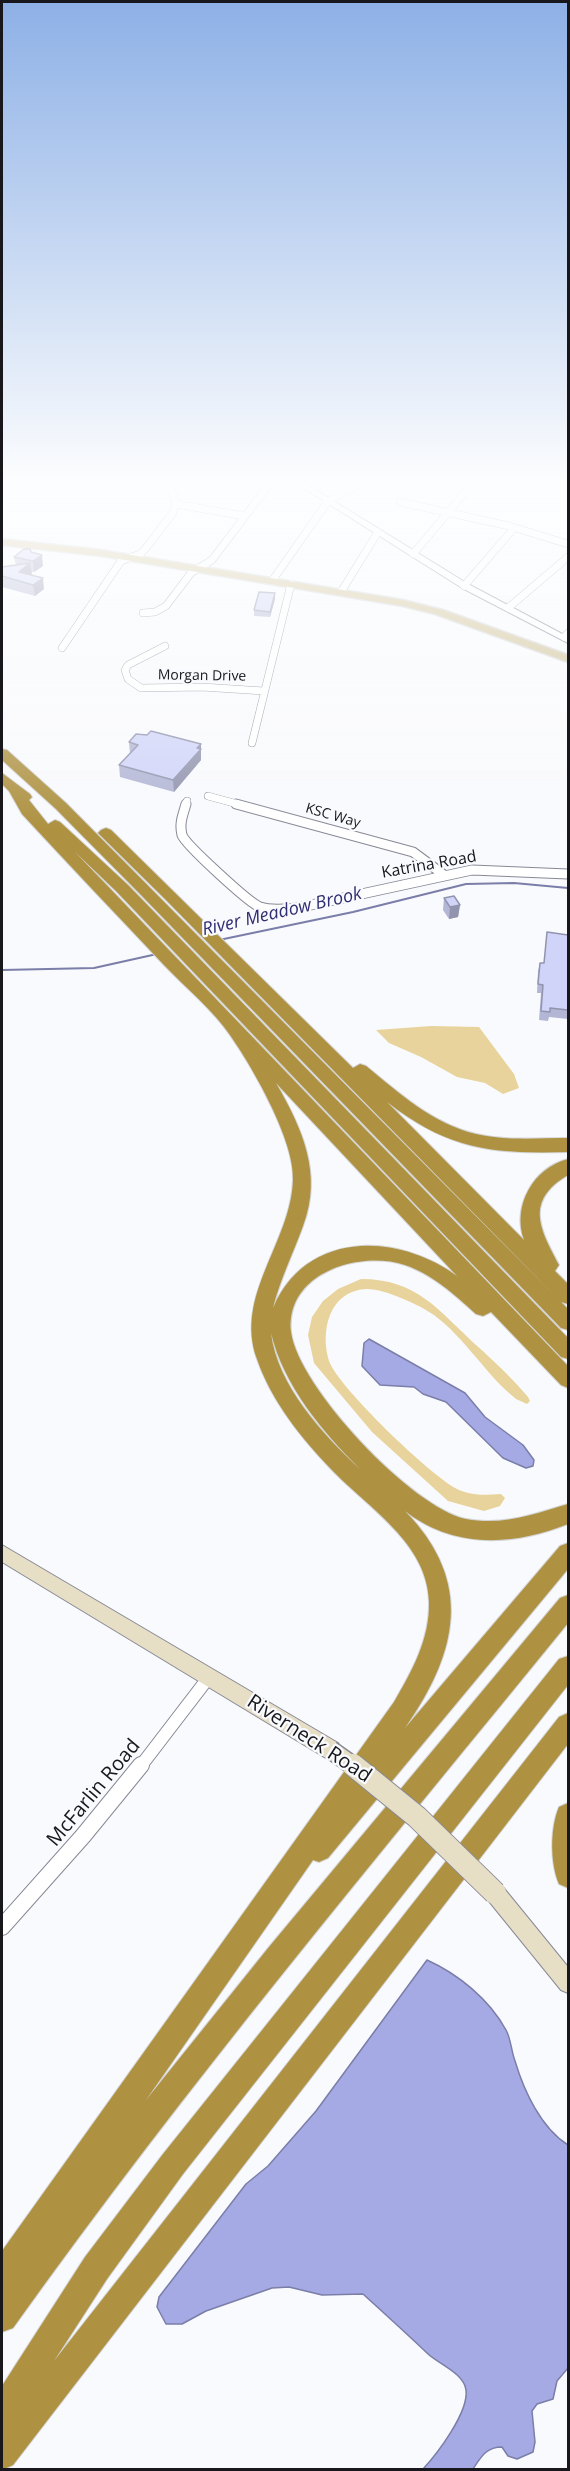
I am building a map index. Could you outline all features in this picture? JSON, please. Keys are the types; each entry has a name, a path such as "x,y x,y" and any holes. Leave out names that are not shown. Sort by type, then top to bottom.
{"highway":[{"path":"3,753 100,828 209,933 216,951 568,1322"},
{"path":"3,753 61,806 191,937 216,951 254,979 402,1106 428,1124 457,1137 490,1145 521,1147 568,1145"},
{"path":"2,777 107,873 172,941 179,960 236,1030 364,1168 568,1379"},
{"path":"16,789 27,811 154,945 179,960 568,1351"},
{"path":"254,979 568,1296"},
{"path":"2,2276 200,2000 412,1695 434,1649 441,1609 439,1585 427,1554 404,1525 347,1471 311,1431 282,1388 263,1347 260,1326 261,1307 300,1209 302,1168 287,1124 236,1030"},
{"path":"568,1166 555,1173 538,1188 531,1202 529,1217 535,1244 568,1288"},
{"path":"568,1384 453,1283 429,1268 404,1258 360,1253 328,1261 309,1272 295,1284 280,1317 281,1335 287,1355 321,1410 363,1457 424,1512 455,1526 493,1532 537,1525 568,1514"},
{"path":"200,2000 324,1844 568,1553"},
{"path":"2,2317 162,2100 568,1606"},
{"path":"2,2414 96,2268 172,2164 568,1667"},
{"path":"2,2454 568,1725"},
{"path":"568,1816 566,1845 568,1875"}],"main road":[{"path":"369,597 430,609 568,659"},
{"name":"Riverneck Road","path":"2,1553 331,1750 408,1808 495,1893 568,1983"}],"street":[{"path":"62,648 96,597"},
{"path":"143,613 155,612 166,606 173,597"},
{"path":"252,743 288,597"},
{"path":"487,597 567,637"},
{"path":"508,608 521,597"},
{"name":"Morgan Drive","path":"165,646 128,665 125,670 128,679 141,687 152,689 202,687 264,691"},
{"name":"KSC Way","path":"208,796 413,852 444,875"},
{"name":"Katrina Road","path":"187,801 180,823 183,838 245,898 262,908 297,908 444,875 495,869 568,874"},
{"name":"McFarlin Road","path":"2,1927 56,1869 139,1769 209,1677"}],"shaded area":[{"path":"431,1026 479,1027 514,1074 519,1088 503,1094 485,1083 457,1077 389,1043 376,1030"},
{"path":"361,1279 397,1284 425,1299 497,1364 528,1397 530,1401 527,1404 516,1399 445,1325 434,1315 411,1302 382,1291 366,1289 353,1291 343,1297 330,1314 326,1337 329,1361 349,1390 407,1450 444,1481 468,1493 501,1494 505,1498 500,1506 484,1511 448,1501 372,1432 314,1363 308,1335 312,1317 323,1301 338,1289"}],"water":[{"path":"369,1339 465,1393 485,1417 523,1445 534,1460 533,1466 526,1468 503,1458 446,1402 423,1394 414,1387 380,1385 362,1366 364,1343"},
{"path":"427,1960 461,1980 491,2008 508,2033 519,2073 535,2108 558,2138 568,2145 568,2368 557,2381 553,2399 537,2404 532,2411 535,2442 533,2452 517,2459 508,2456 502,2447 496,2447 485,2454 473,2469 423,2469 444,2443 463,2410 466,2399 464,2384 456,2374 427,2353 363,2294 322,2295 289,2287 272,2288 206,2311 182,2324 166,2324 157,2307 159,2297 246,2184 268,2166 316,2111"}],"building":[{"path":"258,597 274,597 270,612 254,610"},
{"path":"151,731 201,744 197,748 201,749 173,780 119,765 138,745 129,742 136,734 147,735"},
{"path":"454,896 460,905 450,907 444,898"},
{"path":"547,932 568,935 568,1010 550,1008 550,1012 541,1011 543,985 538,984 540,963 544,963"}],"waterway":[{"name":"River Meadow Brook","path":"219,940 353,912 466,884 514,883 568,888"},
{"name":"River Meadow Brook","path":"2,970 94,968 157,954"}]}
